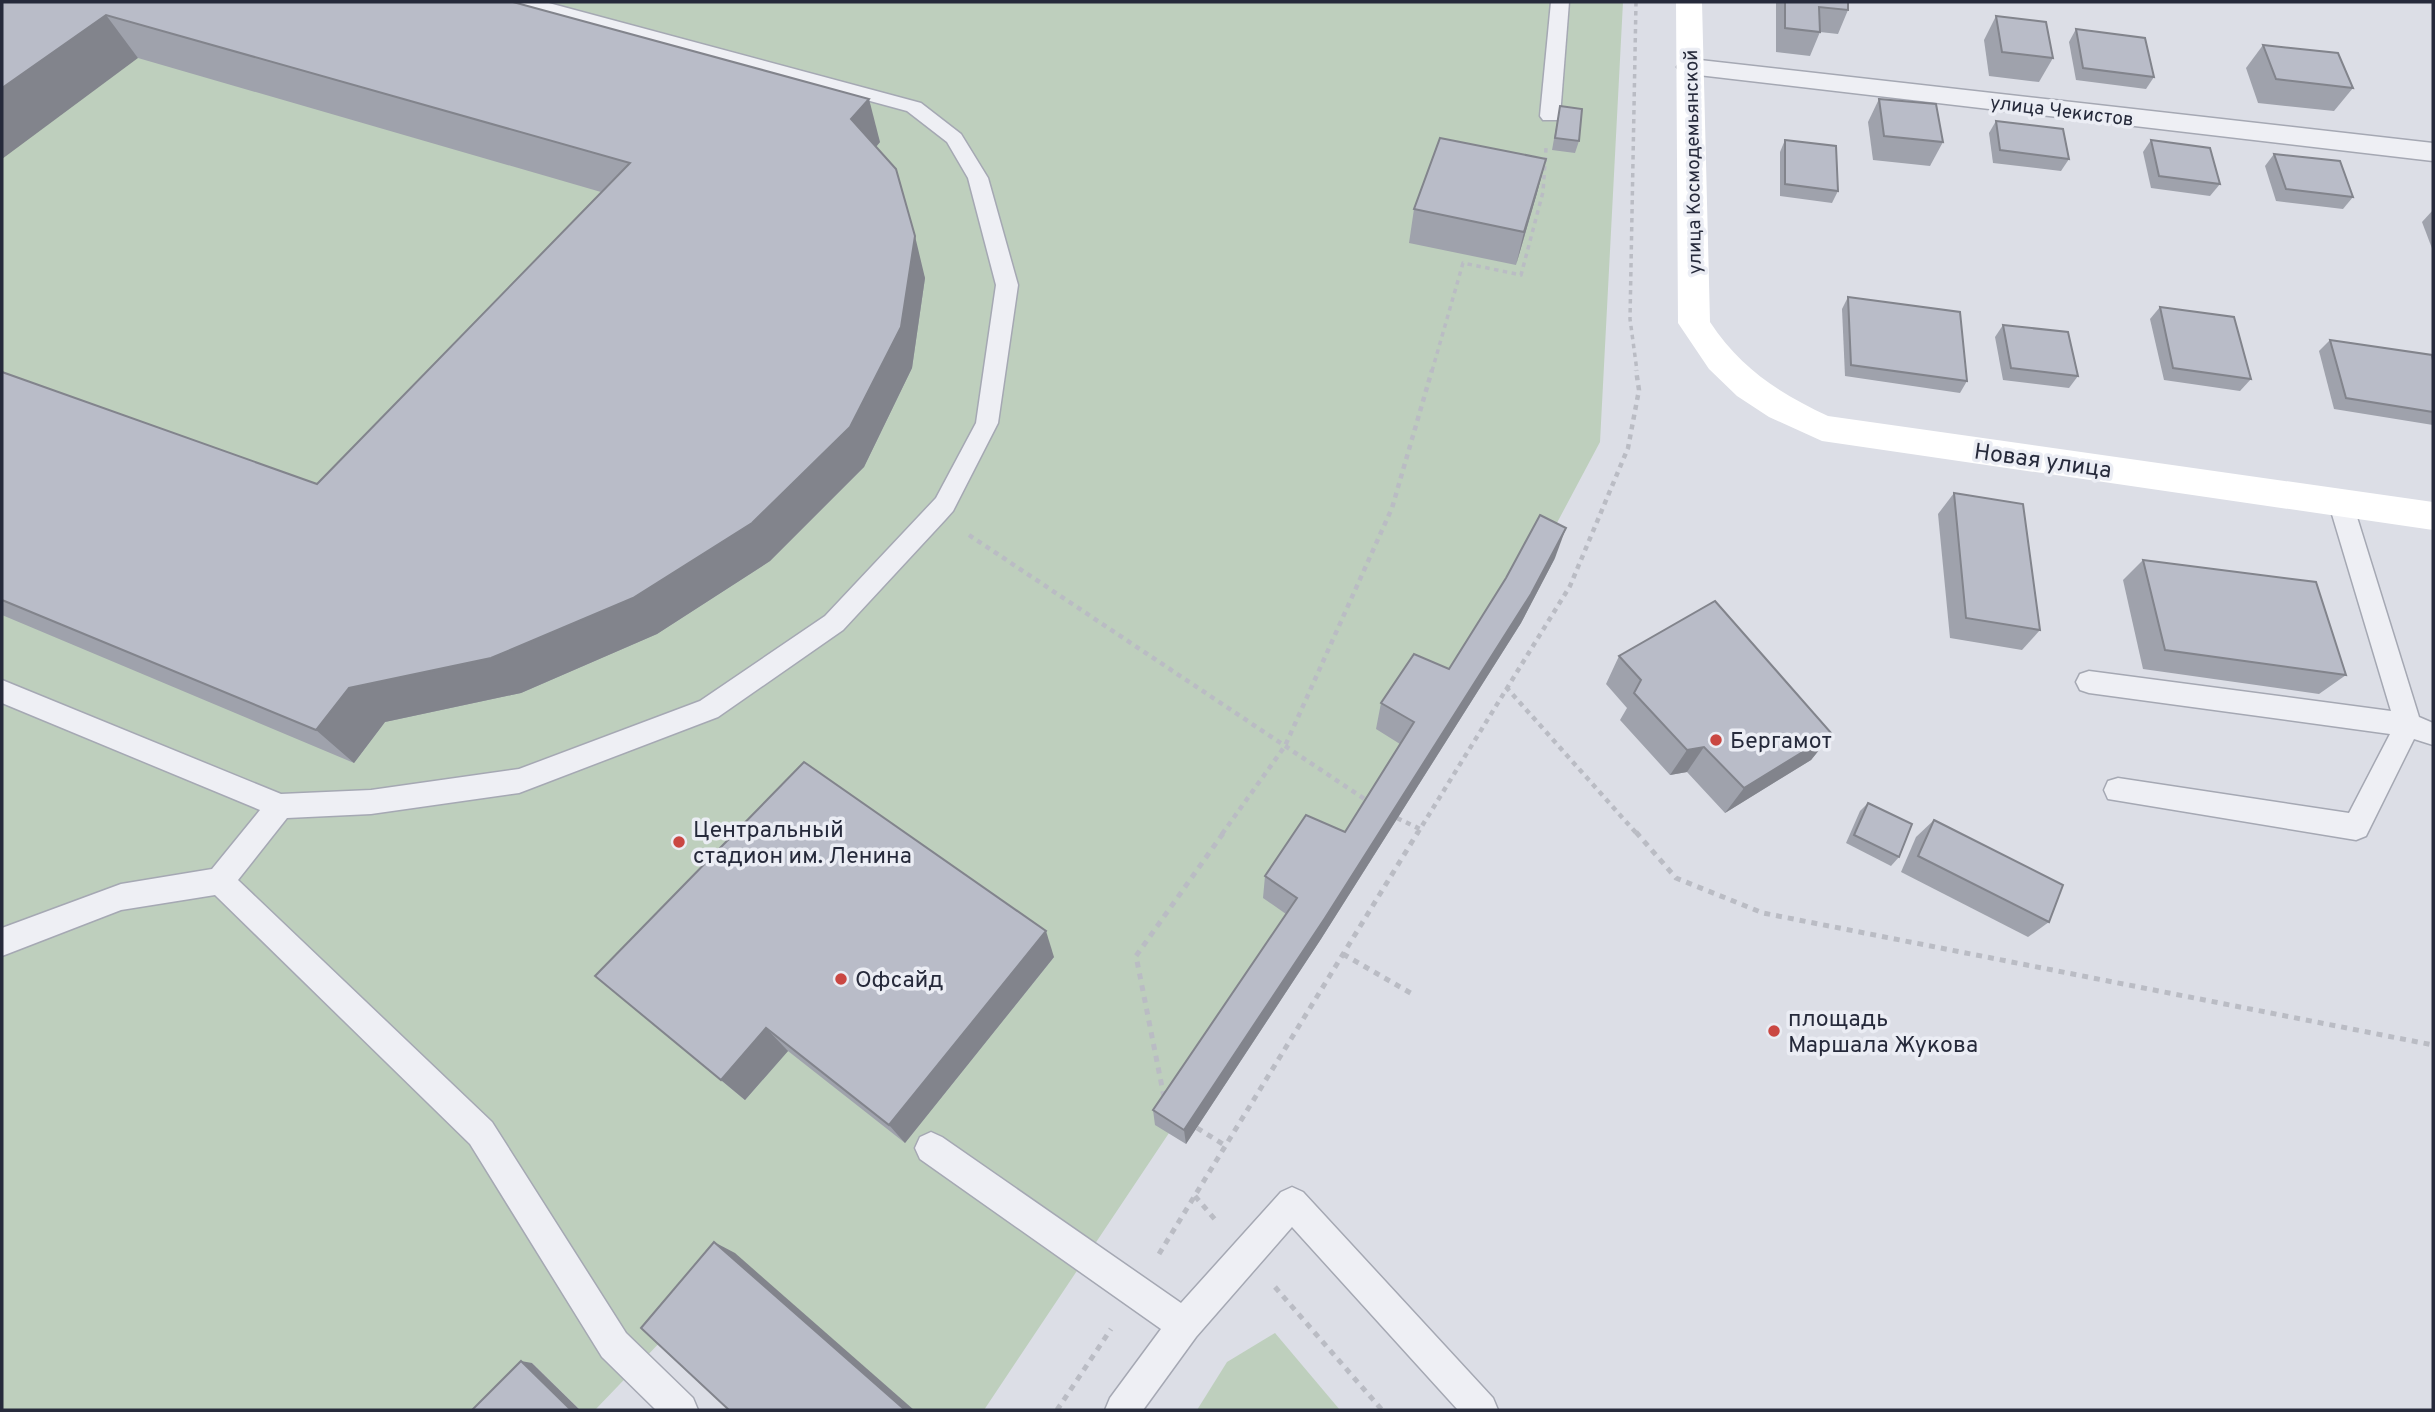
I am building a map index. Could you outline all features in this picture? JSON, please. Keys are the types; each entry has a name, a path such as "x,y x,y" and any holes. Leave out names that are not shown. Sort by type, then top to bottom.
{"street":[{"name":"улица Космодемьянской","path":"1689,2 1694,323"},
{"name":"улица Чекистов","path":"1691,67 2433,152"},
{"name":"Новая улица","path":"1694,323 1712,352 1736,379 1770,404 1822,428 2433,516"}],"lane":[{"path":"2,691 280,806 371,802 519,781 709,709 834,623 945,504 986,424 1007,285 978,178 954,138 914,107 529,2"},
{"path":"1550,116 1560,2"},
{"path":"2340,501 2421,729"},
{"path":"2089,682 2421,729"},
{"path":"2118,790 2356,827 2421,729"},
{"path":"2,942 121,897 220,881 280,806"},
{"path":"220,881 481,1133 614,1345 681,1410"},
{"path":"931,1148 1184,1325"},
{"path":"1122,1410 1184,1325 1293,1203 1481,1410"}],"path":[{"path":"1057,1410 1136,1292 1570,586 1628,448 1639,390 1630,319 1636,2"},
{"path":"1167,1109 1136,956 1285,746 1392,509 1463,263 1521,275 1543,192 1550,116"},
{"path":"937,513 1372,805"},
{"path":"1506,687 1676,878 1763,913 2433,1045"},
{"path":"1397,818 1420,829"},
{"path":"1343,954 1414,995"},
{"path":"1197,1128 1226,1146"},
{"path":"1195,1196 1382,1410"}],"green space":[{"name":"Центральный стадион им. Ленина","path":"2,2 1623,2 1600,442 1542,551 1169,1133 984,1410 914,1410 666,1336 595,1410 580,1410 532,1363 485,1410 2,1410"},
{"path":"1275,1333 1340,1410 1197,1410 1227,1362"}],"building":[{"path":"2,2 513,2 869,99 851,119 896,169 915,236 901,327 850,427 752,523 633,598 491,658 349,688 316,730 2,600 2,372 317,484 630,163 106,15 2,88"},
{"path":"1785,2 1848,2 1848,10 1819,7 1820,32 1785,28"},
{"path":"1996,16 2046,22 2053,58 2002,52"},
{"path":"2076,29 2145,38 2154,77 2083,68"},
{"path":"2263,45 2338,53 2353,88 2276,79"},
{"path":"1879,99 1936,104 1943,142 1884,136"},
{"path":"1560,106 1582,109 1579,141 1555,138"},
{"path":"1996,121 2063,129 2069,159 2000,150"},
{"path":"1440,138 1546,159 1524,232 1414,209"},
{"path":"1785,140 1836,146 1838,191 1785,184"},
{"path":"2151,140 2210,148 2220,184 2159,176"},
{"path":"2274,154 2340,161 2353,197 2286,189"},
{"path":"1848,297 1960,312 1967,381 1851,365"},
{"path":"2160,307 2234,317 2251,379 2173,368"},
{"path":"2003,325 2068,332 2078,376 2011,368"},
{"path":"2330,340 2432,355 2433,412 2346,398"},
{"path":"1954,493 2023,504 2040,630 1966,618"},
{"path":"1540,515 1566,528 1531,594 1325,918 1184,1130 1153,1110 1297,898 1265,876 1306,815 1345,832 1414,722 1381,703 1414,654 1449,669 1506,578"},
{"path":"2143,560 2316,582 2346,675 2165,650"},
{"name":"Бергамот","path":"1715,601 1832,734 1744,788 1704,747 1687,750 1634,693 1641,680 1619,656"},
{"name":"Офсайд","path":"804,762 1046,931 889,1125 766,1028 721,1080 595,976"},
{"path":"1868,803 1912,824 1899,857 1854,835"},
{"path":"1934,820 2063,885 2049,922 1918,856"},
{"path":"714,1242 905,1410 729,1410 641,1328"},
{"path":"521,1361 571,1410 472,1410"}],"place":[{"name":"Бергамот","path":"1716,740"},
{"name":"Центральный стадион им. Ленина","path":"679,842"},
{"name":"Офсайд","path":"841,979"},
{"name":"площадь Маршала Жукова","path":"1774,1031"}]}
